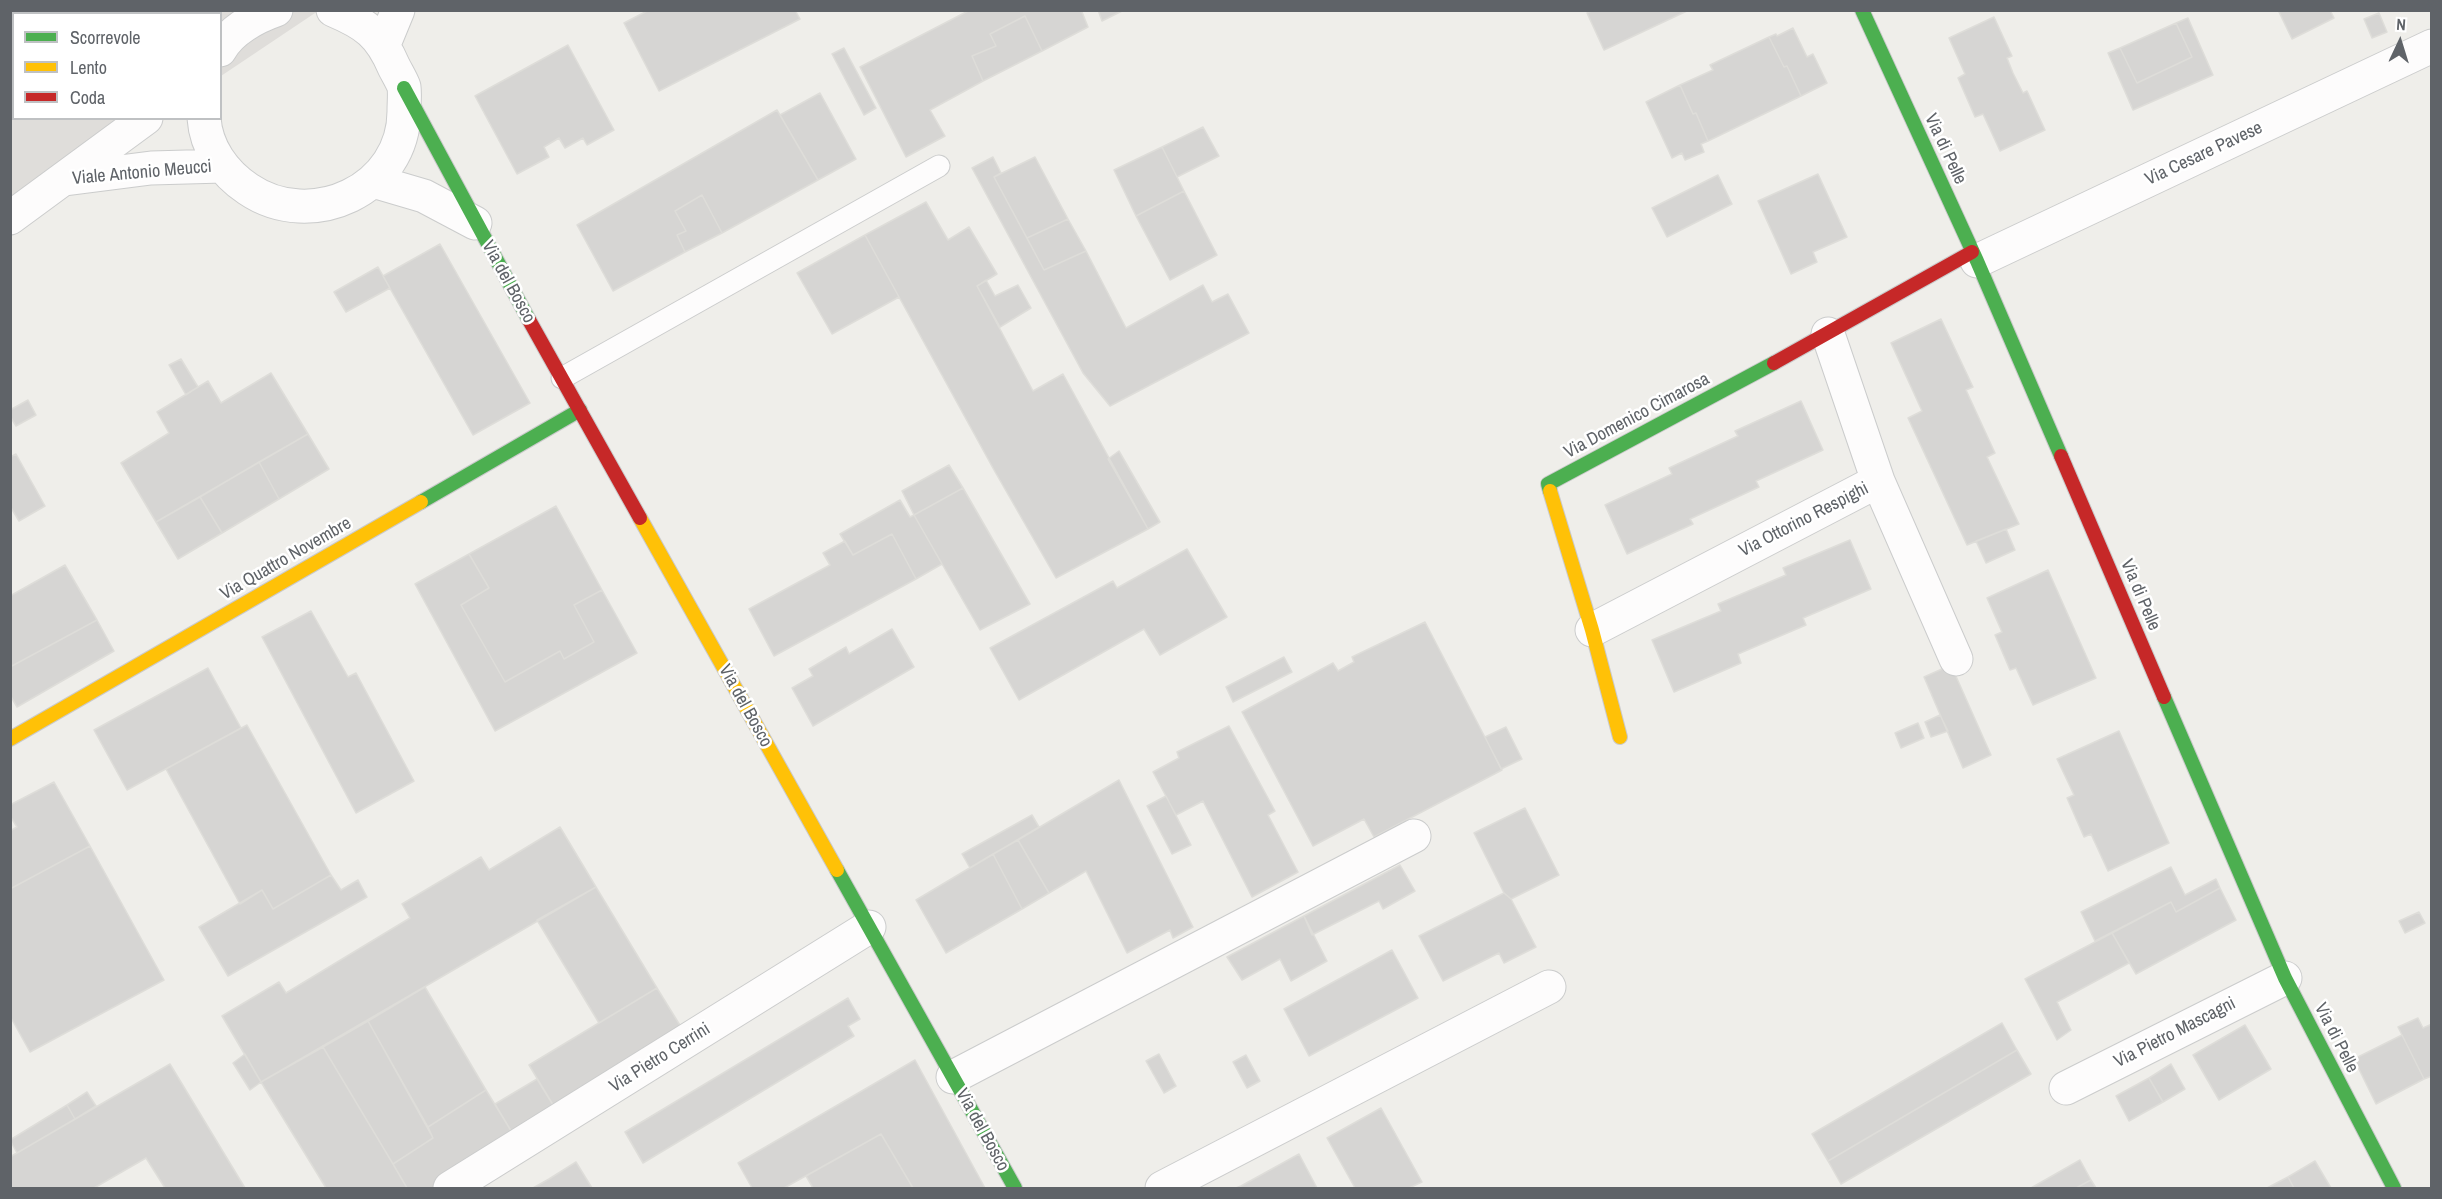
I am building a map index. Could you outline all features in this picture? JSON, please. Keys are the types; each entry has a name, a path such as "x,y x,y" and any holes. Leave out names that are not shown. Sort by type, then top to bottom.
{"street":[{"name":"Via del Bosco","path":"333,10 358,20 384,44 404,88 475,223 1015,1188"},
{"path":"384,44 398,10"},
{"name":"Via di Pelle","path":"1862,10 1975,257 2285,978 2394,1188"},
{"path":"222,46 263,13"},
{"name":"Via Cesare Pavese","path":"1975,257 2432,46"},
{"name":"Via del Bosco","path":"204,120 205,131 213,151 223,166 234,180 263,200 293,207 328,205 353,195 373,181 394,153 404,123 404,88"},
{"name":"Viale Antonio Meucci","path":"10,218 143,120"},
{"name":"Viale Antonio Meucci","path":"61,180 151,168 223,166"},
{"name":"Via del Bosco","path":"373,181 424,196 475,223"},
{"name":"Via Domenico Cimarosa","path":"1620,737 1592,630 1548,484 1975,257"},
{"name":"Via Ottorino Respighi","path":"1592,630 1878,481 1828,334"},
{"name":"Via Quattro Novembre","path":"10,740 580,411"},
{"path":"1878,481 1956,659"},
{"path":"953,1077 1414,836"},
{"name":"Via Pietro Cerrini","path":"450,1188 869,927"},
{"name":"Via Pietro Mascagni","path":"2066,1088 2285,978"},
{"path":"1162,1188 1549,987"}],"lane":[{"path":"562,378 939,166"}],"shaded area":[{"path":"11,11 318,11 222,75 222,12 12,12 12,120 157,120 11,218"}],"building":[{"path":"649,10 795,10 800,19 659,91 624,23"},
{"path":"970,10 1085,10 1082,12 1088,27 1042,51 1025,16 990,34 996,46 972,56 983,81 930,110 945,136 906,157 860,67"},
{"path":"1098,10 1124,10 1102,21"},
{"path":"1593,10 1689,10 1604,50 1587,13"},
{"path":"2278,10 2330,10 2334,18 2292,39"},
{"path":"2379,13 2387,32 2372,38 2364,19"},
{"path":"1025,16 1042,51 983,81 972,56 996,46 990,34"},
{"path":"1994,17 2012,56 2007,58 2013,73 2023,93 2027,91 2045,130 2000,151 1983,114 1975,117 1958,78 1965,74 1949,38"},
{"path":"2188,18 2213,75 2133,110 2108,53 2120,48 2137,83 2192,57 2176,23"},
{"path":"2176,23 2192,57 2137,83 2120,48"},
{"path":"1793,28 1807,57 1813,54 1827,83 1801,96 1787,66 1784,67 1769,37 1776,34 1777,36"},
{"path":"1769,37 1784,67 1787,66 1801,96 1708,141 1680,85 1713,70 1710,65"},
{"path":"568,45 614,130 587,145 583,138 565,148 559,138 544,147 549,157 517,174 475,96"},
{"path":"844,48 876,108 864,115 832,54"},
{"path":"1680,85 1708,141 1701,144 1704,152 1685,160 1682,153 1672,158 1646,102"},
{"path":"820,93 856,159 818,180 780,115"},
{"path":"777,110 818,180 722,233 702,195 675,211 686,231 677,235 685,252 613,291 577,225"},
{"path":"1203,127 1219,156 1177,177 1162,147"},
{"path":"1162,147 1184,191 1136,216 1114,170"},
{"path":"993,157 1001,173 994,177 1044,270 1086,251 1126,328 1203,285 1212,302 1228,294 1249,333 1110,406 1083,373 972,168"},
{"path":"1035,157 1068,219 1027,238 994,177"},
{"path":"1818,174 1847,237 1813,252 1817,262 1791,274 1758,201"},
{"path":"1718,175 1732,204 1667,237 1652,208"},
{"path":"1184,191 1217,255 1170,280 1136,216"},
{"path":"702,195 722,233 685,252 677,235 686,231 675,211"},
{"path":"926,202 948,240 969,227 997,274 977,286 1033,391 1063,374 1148,529 1056,578 865,235"},
{"path":"1068,219 1086,251 1044,270 1027,238"},
{"path":"865,235 899,297 832,334 797,273"},
{"path":"440,244 530,403 473,435 383,276"},
{"path":"378,267 390,288 346,312 334,292"},
{"path":"986,280 995,296 1018,285 1031,308 1000,327 977,286"},
{"path":"1941,319 1973,387 1966,390 1995,453 1987,457 2019,524 1967,545 1908,418 1922,411 1891,343"},
{"path":"181,359 198,387 186,395 169,365"},
{"path":"271,373 308,434 156,522 121,463 169,433 157,412 208,381 221,403"},
{"path":"28,400 36,415 16,426 10,416 10,410"},
{"path":"1801,401 1823,450 1756,481 1759,487 1690,519 1693,524 1627,554 1605,505 1672,474 1669,468 1738,436 1735,431"},
{"path":"308,434 329,469 279,499 259,462"},
{"path":"1119,451 1160,522 1148,529 1108,459"},
{"path":"16,454 45,506 19,521 10,506 10,457"},
{"path":"259,462 279,499 222,533 200,497"},
{"path":"949,465 963,488 914,515 902,491"},
{"path":"963,488 1030,604 980,630 914,515"},
{"path":"200,497 222,533 178,559 156,522"},
{"path":"900,500 910,517 914,515 942,564 916,579 892,534 853,555 840,534"},
{"path":"556,506 602,590 574,605 594,642 564,659 560,651 505,682 461,605 489,588 469,554"},
{"path":"2006,529 2015,550 1986,563 1976,541"},
{"path":"892,534 916,579 774,656 749,609 830,565 823,553 845,541 853,555"},
{"path":"1850,540 1871,589 1803,618 1806,625 1738,654 1741,663 1674,692 1652,640 1721,611 1718,604 1786,575 1783,568"},
{"path":"1187,549 1227,617 1160,655 1144,629 1019,700 990,648 1113,581 1117,588"},
{"path":"469,554 489,588 461,605 505,682 560,651 564,659 594,642 574,605 602,590 637,653 495,731 415,584"},
{"path":"65,565 97,620 10,667 10,596"},
{"path":"2048,570 2096,678 2033,705 2016,668 2010,670 1995,635 2002,632 1987,598"},
{"path":"311,611 348,677 356,673 414,781 356,813 262,637"},
{"path":"97,620 114,651 17,707 10,695 10,667"},
{"path":"1425,622 1502,770 1374,837 1364,819 1313,846 1242,712 1333,663 1338,671 1354,662 1352,657"},
{"path":"892,629 914,667 813,726 792,688 813,676 809,669 846,647 849,654"},
{"path":"1284,657 1292,672 1233,702 1226,687"},
{"path":"1951,665 1991,755 1963,768 1924,677"},
{"path":"208,668 241,728 127,790 94,730"},
{"path":"1940,715 1948,731 1931,737 1925,722"},
{"path":"1918,723 1924,738 1901,748 1895,733"},
{"path":"247,725 331,875 273,909 262,890 240,904 166,769"},
{"path":"1229,726 1275,811 1268,815 1298,872 1252,897 1203,801 1176,815 1153,772 1179,758 1177,752"},
{"path":"1506,727 1522,759 1501,769 1485,737"},
{"path":"2119,731 2169,843 2108,871 2091,834 2084,837 2067,798 2074,795 2057,759"},
{"path":"1119,780 1193,927 1173,938 1170,930 1127,953 1086,871 1049,893 1018,840"},
{"path":"54,782 90,846 10,889 10,831 17,827 10,816 10,805"},
{"path":"1166,796 1191,845 1172,854 1147,806"},
{"path":"1525,808 1559,875 1511,899 1504,893 1474,833"},
{"path":"1032,815 1039,827 970,868 962,854"},
{"path":"560,827 596,887 261,1082 222,1016 279,982 286,993 410,918 402,904 481,857 489,870"},
{"path":"1018,840 1049,893 1022,909 993,854"},
{"path":"90,846 164,980 30,1052 10,1016 10,889"},
{"path":"993,854 1022,909 946,953 916,900"},
{"path":"1400,865 1415,891 1383,909 1379,901 1312,935 1304,916"},
{"path":"2171,867 2185,895 2216,879 2220,888 2176,912 2171,902 2095,941 2081,912"},
{"path":"331,875 341,890 358,880 367,897 228,976 199,927 262,890 273,909"},
{"path":"596,887 657,988 599,1023 537,920"},
{"path":"2220,888 2236,920 2136,974 2112,933 2171,902 2176,912"},
{"path":"1504,893 1511,899 1536,947 1504,963 1499,953 1443,981 1419,936"},
{"path":"2419,912 2425,923 2405,933 2399,921"},
{"path":"1304,916 1327,961 1291,981 1280,959 1242,980 1227,957"},
{"path":"2112,933 2129,963 2057,1002 2071,1030 2057,1040 2025,979"},
{"path":"1392,950 1418,998 1309,1056 1284,1009"},
{"path":"425,987 486,1090 428,1127 368,1021"},
{"path":"657,988 686,1035 558,1113 529,1065"},
{"path":"848,998 860,1019 848,1026 854,1036 643,1163 625,1132"},
{"path":"2418,1018 2423,1028 2432,1024 2432,1076 2424,1079 2398,1027"},
{"path":"368,1021 433,1138 393,1164 323,1047"},
{"path":"2002,1023 2017,1050 1828,1161 1812,1134"},
{"path":"2245,1025 2271,1069 2219,1100 2193,1055"},
{"path":"2402,1035 2424,1079 2376,1104 2354,1059"},
{"path":"323,1047 407,1188 326,1188 261,1082"},
{"path":"2017,1050 2031,1074 1841,1184 1828,1161"},
{"path":"245,1054 261,1082 250,1090 233,1063"},
{"path":"1159,1054 1176,1086 1164,1093 1146,1061"},
{"path":"1246,1055 1260,1081 1247,1088 1233,1062"},
{"path":"915,1060 985,1188 913,1188 881,1134 784,1188 752,1188 738,1163"},
{"path":"170,1064 245,1188 165,1188 146,1158 94,1188 10,1188 10,1157"},
{"path":"2171,1064 2185,1089 2163,1102 2149,1078"},
{"path":"2149,1078 2163,1102 2129,1121 2116,1096"},
{"path":"537,1079 558,1113 516,1139 495,1104"},
{"path":"486,1090 516,1139 434,1188 407,1188 393,1164 433,1138 428,1127"},
{"path":"87,1092 96,1106 75,1119 67,1105"},
{"path":"67,1105 75,1119 17,1153 10,1140"},
{"path":"1381,1108 1422,1182 1409,1188 1355,1188 1327,1138"},
{"path":"881,1134 913,1188 813,1188 806,1176"},
{"path":"1299,1154 1317,1188 1236,1188 1241,1186"},
{"path":"2080,1160 2091,1180 2076,1188 2031,1188"},
{"path":"2315,1161 2331,1188 2294,1188 2288,1177"},
{"path":"576,1162 592,1188 533,1188 549,1179"},
{"path":"2288,1177 2294,1188 2267,1188"},
{"path":"2091,1180 2096,1188 2076,1188"}],"traffic: fast":[{"path":"1862,10 1977,261 2061,456"},
{"path":"404,88 529,320"},
{"path":"1550,491 1548,484 1774,363"},
{"path":"421,502 580,410"},
{"path":"2164,697 2285,978 2394,1188"},
{"path":"837,870 1015,1188"}],"traffic: slow":[{"path":"1550,491 1592,630 1620,737"},
{"path":"10,739 421,502"},
{"path":"640,518 837,870"}],"traffic: jam":[{"path":"1774,363 1972,252"},
{"path":"529,320 640,518"},
{"path":"2061,456 2164,697"}]}
